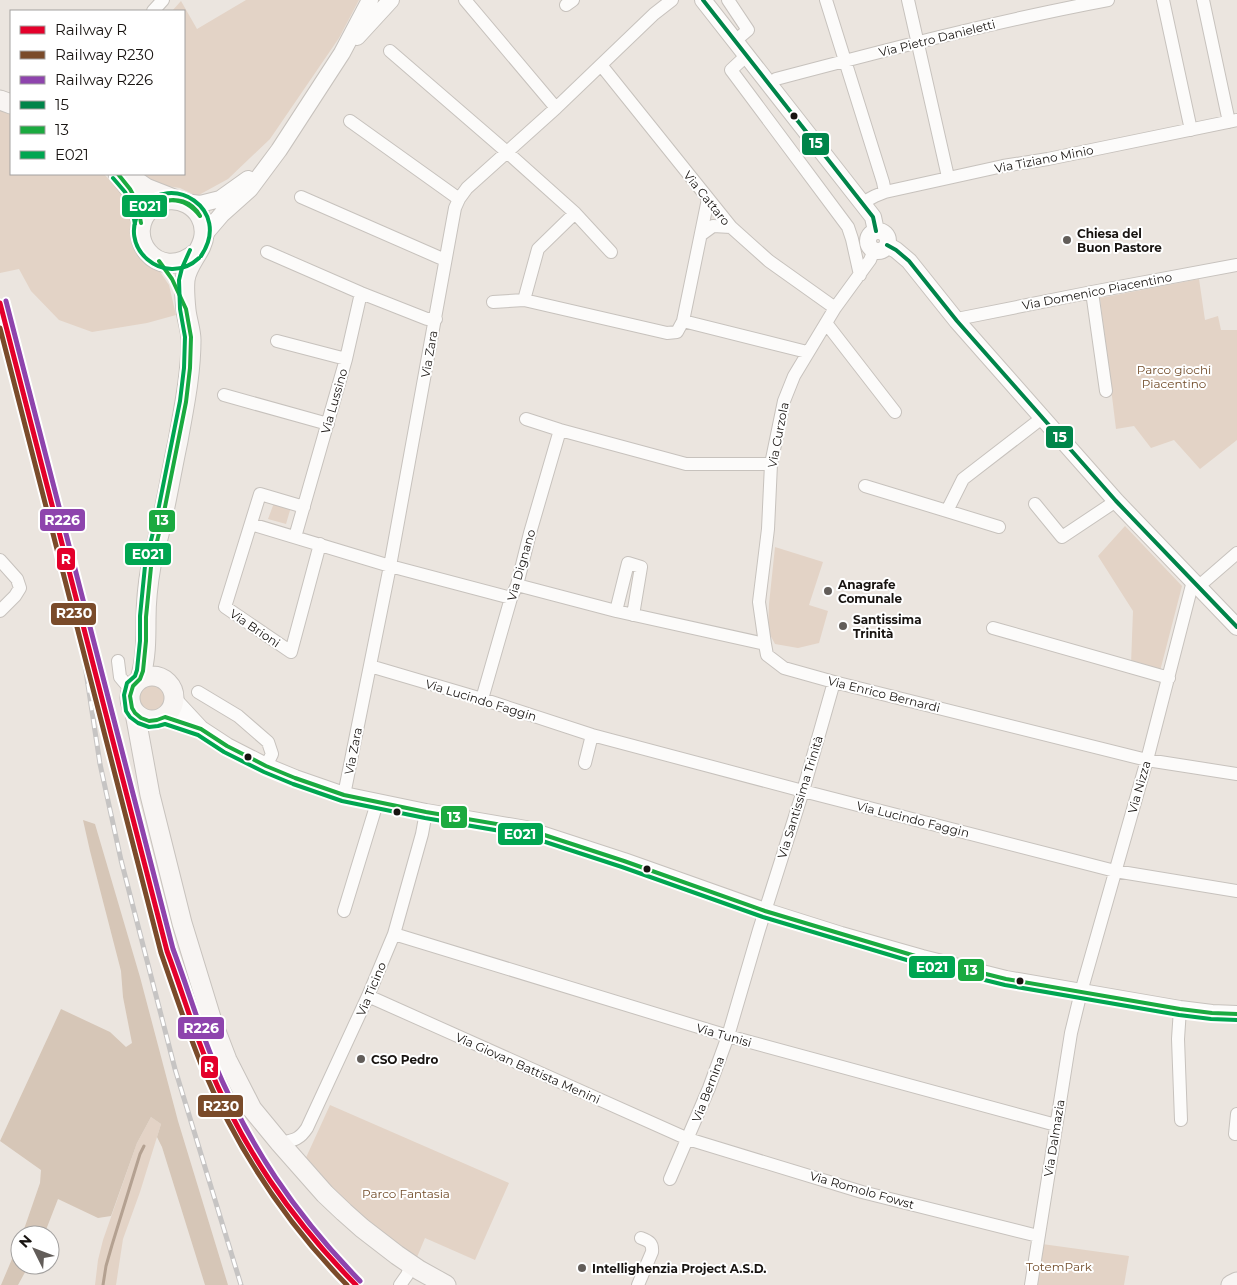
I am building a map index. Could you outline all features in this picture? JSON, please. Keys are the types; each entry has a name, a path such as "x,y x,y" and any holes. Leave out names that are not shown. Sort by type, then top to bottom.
{"main road":[{"path":"119,175 137,202 142,223"},
{"path":"127,175 146,188 194,207 204,225 202,245 196,253 185,280 186,309 191,337 186,402 151,567 144,661 130,702 135,713 150,795 182,922 212,1021 227,1060 252,1108 325,1194 344,1212 377,1241 411,1265 446,1285"},
{"path":"179,201 163,201 146,213 140,232 142,241 151,256 169,264 179,263 196,253"},
{"path":"159,261 172,279 186,309"},
{"path":"146,641 161,678"},
{"path":"136,685 147,676 154,676 167,681 172,687 174,694 166,713 149,732 143,757"},
{"path":"135,713 149,721 166,713"},
{"path":"1231,1285 1237,1283"}],"street":[{"path":"154,10 163,0"},
{"path":"204,235 222,214 250,189 279,150 342,53 370,0"},
{"path":"342,53 391,0"},
{"path":"464,0 556,108"},
{"name":"Via Zara","path":"344,795 390,566 455,208 467,188 508,153 654,14 672,0"},
{"path":"703,0 873,217 876,232 883,232 886,235 888,241 881,247"},
{"path":"728,0 748,30 735,41"},
{"path":"826,0 885,192"},
{"path":"908,0 948,178"},
{"name":"Via Pietro Danieletti","path":"768,85 776,79 845,60 1044,12 1108,0"},
{"path":"1163,0 1190,130"},
{"name":"Via Tiziano Minio","path":"862,203 885,192 948,178 1233,121 1203,0"},
{"path":"390,51 575,213 611,252"},
{"path":"746,56 731,70 848,227 860,275"},
{"name":"Via Cattaro","path":"601,65 730,227 769,261 835,308"},
{"path":"350,121 459,199"},
{"path":"179,201 200,204 220,199 246,180 279,150"},
{"path":"301,197 445,260"},
{"path":"493,302 524,300 667,333 677,332 683,322 708,199"},
{"path":"524,300 538,249 575,213"},
{"path":"702,234 713,226 730,227"},
{"path":"881,247 896,250 910,261 958,321 1116,501 1237,627"},
{"name":"Via Curzola","path":"765,644 760,602 768,529 771,464 784,401 794,376 807,352 835,308 881,247"},
{"path":"267,252 361,293 427,319 436,319"},
{"name":"Via Domenico Piacentino","path":"958,321 962,318 1237,265"},
{"path":"1092,292 1106,390"},
{"name":"Via Lussino","path":"295,537 346,359 361,293"},
{"path":"683,322 807,352"},
{"path":"826,323 895,412"},
{"path":"277,341 346,359"},
{"path":"224,394 328,424"},
{"path":"948,511 963,480 1042,418"},
{"path":"526,419 686,464 771,464"},
{"name":"Via Dignano","path":"482,699 517,585 560,430"},
{"path":"865,486 999,527"},
{"path":"304,508 260,494 251,524 390,566 512,598"},
{"path":"1035,504 1062,537 1116,501"},
{"name":"Via Brioni","path":"251,524 225,607 290,652 320,544"},
{"path":"1196,584 1237,552"},
{"path":"0,560 17,579 20,588 0,611"},
{"path":"616,611 628,563 641,567 633,615"},
{"name":"Via Nizza","path":"1081,992 1196,584"},
{"path":"517,585 616,611 765,644"},
{"path":"993,628 1169,678"},
{"name":"Via Enrico Bernardi","path":"765,644 767,654 784,668 834,682 1147,760 1237,774"},
{"path":"118,661 120,677 136,685"},
{"name":"Via Lucindo Faggin","path":"370,666 482,699 592,735 1115,872 1237,891"},
{"name":"Via Santissima Trinità","path":"765,911 803,791 834,682"},
{"path":"198,692 238,716 268,742 272,754 266,766"},
{"path":"166,713 201,729 227,746 266,766 344,795 377,803 526,830 624,861 765,911 922,958 1006,979 1180,1009 1237,1014"},
{"path":"585,762 592,735"},
{"path":"344,911 377,803"},
{"name":"Via Ticino","path":"280,1143 297,1139 308,1128 368,996 394,934 422,834 426,812"},
{"name":"Via Bernina","path":"670,1179 709,1088 728,1036 765,911"},
{"name":"Via Tunisi","path":"394,934 728,1036 1056,1125"},
{"name":"Via Dalmazia","path":"1031,1285 1071,1033 1081,992"},
{"name":"Via Giovan Battista Menini","path":"368,996 688,1139"},
{"path":"1180,1009 1178,1039 1181,1120"},
{"path":"1235,1134 1237,1114"},
{"name":"Via Romolo Fowst","path":"688,1139 862,1192 1038,1236"},
{"path":"638,1285 653,1247 649,1241 642,1238"},
{"path":"400,1285 408,1275 411,1265"}],"green space":[{"path":"246,0 359,0 339,38 270,139 228,179 197,196 180,188 160,185 141,175 185,175 185,10 173,10 181,1 197,29"},
{"path":"0,109 10,113 10,175 105,175 122,193 130,206 132,231 169,285 176,315 147,323 92,332 59,320 31,291 19,269 0,273"},
{"name":"Parco giochi Piacentino","path":"1199,279 1205,320 1218,316 1221,330 1237,330 1237,440 1200,469 1174,440 1151,448 1134,426 1116,429 1100,298"},
{"path":"274,503 291,507 286,524 268,519"},
{"path":"1125,526 1182,586 1159,675 1131,664 1133,611 1098,556"},
{"path":"775,547 823,562 809,605 828,611 819,643 798,648 775,644 768,631"},
{"path":"152,683 163,687 167,698 163,709 152,713 141,709 137,698 141,687"},
{"name":"Parco Fantasia","path":"330,1105 509,1183 475,1260 425,1238 415,1262 381,1237 304,1162"},
{"path":"151,1117 161,1124 123,1239 116,1285 95,1285 103,1240 137,1143"},
{"name":"TotemPark","path":"1042,1244 1129,1256 1124,1285 1038,1285"}],"shaded area":[{"path":"83,820 95,824 140,977 178,1121 228,1285 205,1285 162,1147 157,1137 161,1124 151,1117 137,1143 111,1216 98,1218 58,1199 48,1225 25,1225 40,1183 41,1170 0,1141 61,1009 110,1032 126,1047 132,1043 123,997 121,971"},
{"path":"10,1264 10,1275 24,1275 18,1285 1,1285"}],"waterway":[{"path":"103,1285 112,1245 144,1146"}],"railway":[{"path":"70,577 100,764 121,860 175,1069 241,1285"}],"rail line":[{"name":"R226","path":"6,301 173,949 202,1033 227,1091 258,1150 294,1204 336,1256 360,1281"},
{"name":"R","path":"0,303 167,951 196,1035 236,1124 270,1181 310,1234 356,1285"},
{"name":"R230","path":"0,328 161,953 185,1022 215,1095 246,1154 282,1209 324,1261 347,1285"}],"transit line":[{"name":"15","path":"703,0 873,217 876,231"},
{"name":"13","path":"119,175 137,202 141,223"},
{"name":"E021","path":"113,178 125,192 131,204 135,224"},
{"name":"E021","path":"199,258 186,267 172,269 159,266 147,259 139,249 134,236 135,222 142,208 154,198 168,193 194,200 204,210 209,223 209,239 201,256"},
{"name":"13","path":"161,202 172,200 183,202 200,216"},
{"name":"13","path":"161,202 178,200 193,207 200,216"},
{"name":"15","path":"887,245 909,261 957,321 1116,501 1237,627"},
{"name":"E021","path":"190,250 179,280 180,309 185,337 180,401 145,566 137,670 135,676 127,683 124,695 126,711 138,723 149,727 165,724 198,735 224,752 264,772 342,801 524,835 622,867 763,917 920,964 1005,985 1179,1015 1237,1020"},
{"name":"13","path":"159,261 172,279 186,309 191,337 190,368 186,402 151,567 143,671 140,679 133,686 130,696 132,708 141,718 149,721 165,717 201,729 227,746 266,766 344,795 426,812 526,829 624,861 765,911 922,958 1006,979 1180,1009 1237,1014"}],"place":[{"name":"Chiesa del Buon Pastore","path":"1067,240"},
{"name":"Anagrafe Comunale","path":"828,591"},
{"name":"Santissima Trinità","path":"843,626"},
{"name":"CSO Pedro","path":"361,1059"},
{"name":"Intellighenzia Project A.S.D.","path":"582,1268"}]}
